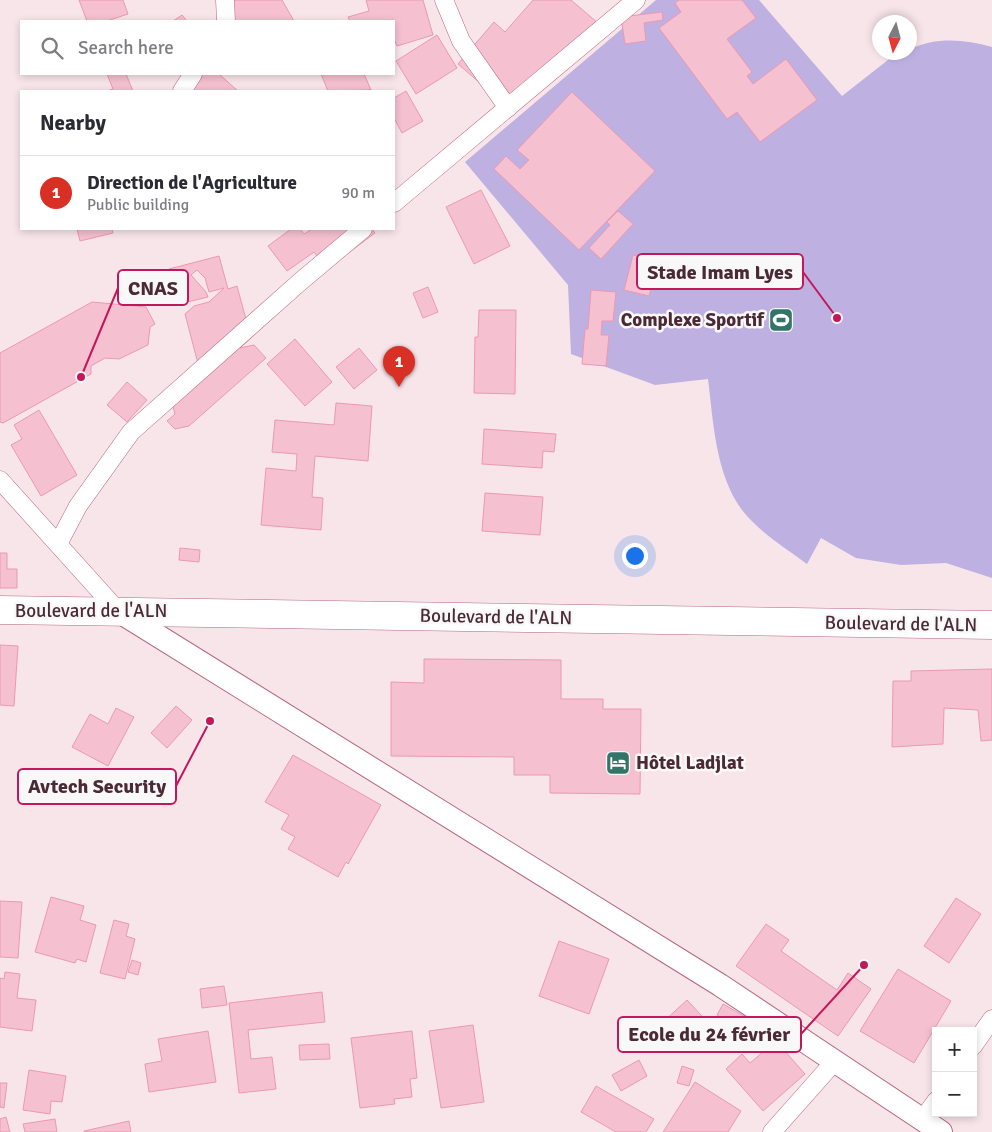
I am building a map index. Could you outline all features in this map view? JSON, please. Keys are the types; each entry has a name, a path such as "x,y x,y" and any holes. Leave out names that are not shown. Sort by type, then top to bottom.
{"main road":[{"name":"Boulevard de l'ALN","path":"0,610 992,625"}],"street":[{"path":"225,0 226,20"},
{"path":"444,0 461,41 508,108"},
{"path":"395,202 636,0"},
{"path":"183,90 192,75"},
{"path":"58,544 78,506 131,432 301,281 362,230"},
{"path":"0,480 118,611 712,980 941,1132"},
{"path":"977,1040 992,1019"},
{"path":"772,1132 835,1061"},
{"path":"923,1119 932,1106"}],"shaded area":[{"name":"Complexe Sportif","path":"656,0 759,0 842,96 888,60 917,60 917,46 920,45 950,40 992,47 992,578 946,563 901,565 856,558 821,538 807,564 778,543 759,528 742,510 729,487 719,457 708,379 655,385 571,354 568,285 465,162"}],"building":[{"path":"79,0 123,0 128,14 110,20 87,20"},
{"path":"220,0 282,0 293,20 226,20 216,2"},
{"path":"366,0 423,0 433,35 397,46 395,41 395,20 350,20 348,17 369,11"},
{"path":"533,0 571,0 598,23 509,108 458,64 494,22 505,32"},
{"path":"679,0 742,0 756,18 727,39 752,72 747,76 753,84 786,59 817,100 760,142 737,112 727,119 659,28 681,12 675,3"},
{"path":"662,12 663,20 644,23 646,41 625,44 621,17"},
{"path":"182,15 186,20 174,20"},
{"path":"437,35 457,68 416,94 396,61"},
{"path":"107,75 126,75 133,90 110,90 113,89"},
{"path":"186,75 220,75 237,90 174,90 173,89"},
{"path":"321,75 364,75 371,90 328,90"},
{"path":"406,91 423,121 402,133 395,120 395,97"},
{"path":"572,92 655,171 579,250 494,169 506,156 520,169 529,160 517,150"},
{"path":"481,190 510,246 474,264 446,207"},
{"path":"618,211 633,224 601,259 589,248 610,225 607,222"},
{"path":"77,230 112,230 113,233 80,241"},
{"path":"290,230 301,230 304,234 310,230 373,230 375,233 327,269 314,252 287,271 268,246"},
{"path":"633,255 658,261 649,296 624,290"},
{"path":"219,256 228,289 237,286 251,338 240,348 254,345 266,358 189,426 175,429 167,421 175,414 172,403 202,379 185,314 194,306 209,302 224,288 209,292 205,278 197,270 191,275 208,297 179,304 169,269"},
{"path":"428,287 438,312 423,318 413,293"},
{"path":"591,290 616,292 613,321 602,321 601,335 609,335 606,366 582,364 585,329 588,329"},
{"path":"92,302 146,307 155,324 150,327 148,345 119,359 105,358 91,366 91,374 3,423 0,422 0,353"},
{"path":"479,310 516,310 515,394 474,393 475,337 478,337"},
{"path":"295,339 332,382 305,406 267,364"},
{"path":"359,348 377,370 354,389 336,367"},
{"path":"127,382 147,400 127,422 107,405"},
{"path":"336,403 372,406 368,461 315,456 312,497 323,498 321,530 261,525 266,468 296,471 297,454 272,452 275,420 334,425"},
{"path":"39,410 77,475 41,496 11,445 22,439 14,425"},
{"path":"484,429 556,434 554,452 543,451 542,468 482,464"},
{"path":"485,493 543,497 540,535 482,531"},
{"path":"180,548 200,550 199,562 179,560"},
{"path":"0,553 7,553 7,569 17,569 17,588 0,588"},
{"path":"0,645 18,646 14,706 0,705"},
{"path":"424,659 561,660 561,699 603,699 603,709 641,709 640,794 550,793 550,775 514,775 514,757 391,756 391,682 424,683"},
{"path":"992,669 992,740 981,741 978,710 944,708 943,744 892,747 893,681 911,681 911,671"},
{"path":"176,706 192,720 167,748 151,733"},
{"path":"116,708 134,717 108,766 72,747 90,714 108,724"},
{"path":"293,755 381,805 348,864 346,862 338,877 288,849 295,837 281,829 289,815 265,802"},
{"path":"51,897 84,906 80,920 96,925 86,962 77,959 75,963 35,952"},
{"path":"956,898 981,914 949,963 924,946"},
{"path":"0,901 22,902 18,958 0,957"},
{"path":"114,920 129,924 126,936 135,939 125,979 100,973"},
{"path":"766,924 789,940 781,951 837,990 848,973 871,989 838,1036 736,966"},
{"path":"559,941 609,959 589,1014 539,996"},
{"path":"132,960 141,963 138,975 128,972"},
{"path":"898,969 951,1001 935,1027 932,1027 932,1033 914,1063 860,1031"},
{"path":"5,972 20,974 17,998 36,1000 32,1031 0,1027 0,978 4,979"},
{"path":"224,986 227,1005 202,1008 200,989"},
{"path":"322,992 325,1022 248,1030 251,1059 272,1057 276,1089 239,1093 229,1003"},
{"path":"687,1000 714,1029 690,1051 663,1022"},
{"path":"723,1004 751,1020 745,1031 717,1015"},
{"path":"473,1025 484,1102 441,1108 429,1031"},
{"path":"208,1031 216,1082 149,1092 145,1064 162,1061 158,1039"},
{"path":"412,1031 417,1078 410,1079 412,1097 394,1099 395,1104 360,1108 351,1038"},
{"path":"776,1041 805,1074 763,1111 726,1069 742,1054 750,1063"},
{"path":"329,1044 330,1059 300,1060 299,1045"},
{"path":"639,1060 647,1076 621,1091 612,1075"},
{"path":"682,1066 694,1070 689,1086 677,1083"},
{"path":"29,1070 66,1076 62,1102 51,1101 50,1114 23,1110"},
{"path":"695,1082 741,1111 728,1132 663,1132"},
{"path":"0,1083 7,1083 4,1108 0,1107"},
{"path":"596,1086 654,1119 646,1132 616,1132 581,1112"},
{"path":"6,1117 10,1132 0,1132 0,1119"},
{"path":"55,1119 57,1132 25,1132 23,1124"},
{"path":"129,1121 131,1132 84,1132 84,1131"}],"place":[{"name":"Stade Imam Lyes","path":"837,318"},
{"name":"Complexe Sportif","path":"781,320"},
{"name":"CNAS","path":"81,377"},
{"name":"Direction de l'Agriculture","path":"399,387"},
{"name":"Avtech Security","path":"210,721"},
{"name":"Hôtel Ladjlat","path":"618,763"},
{"name":"Ecole du 24 février","path":"864,965"}]}
